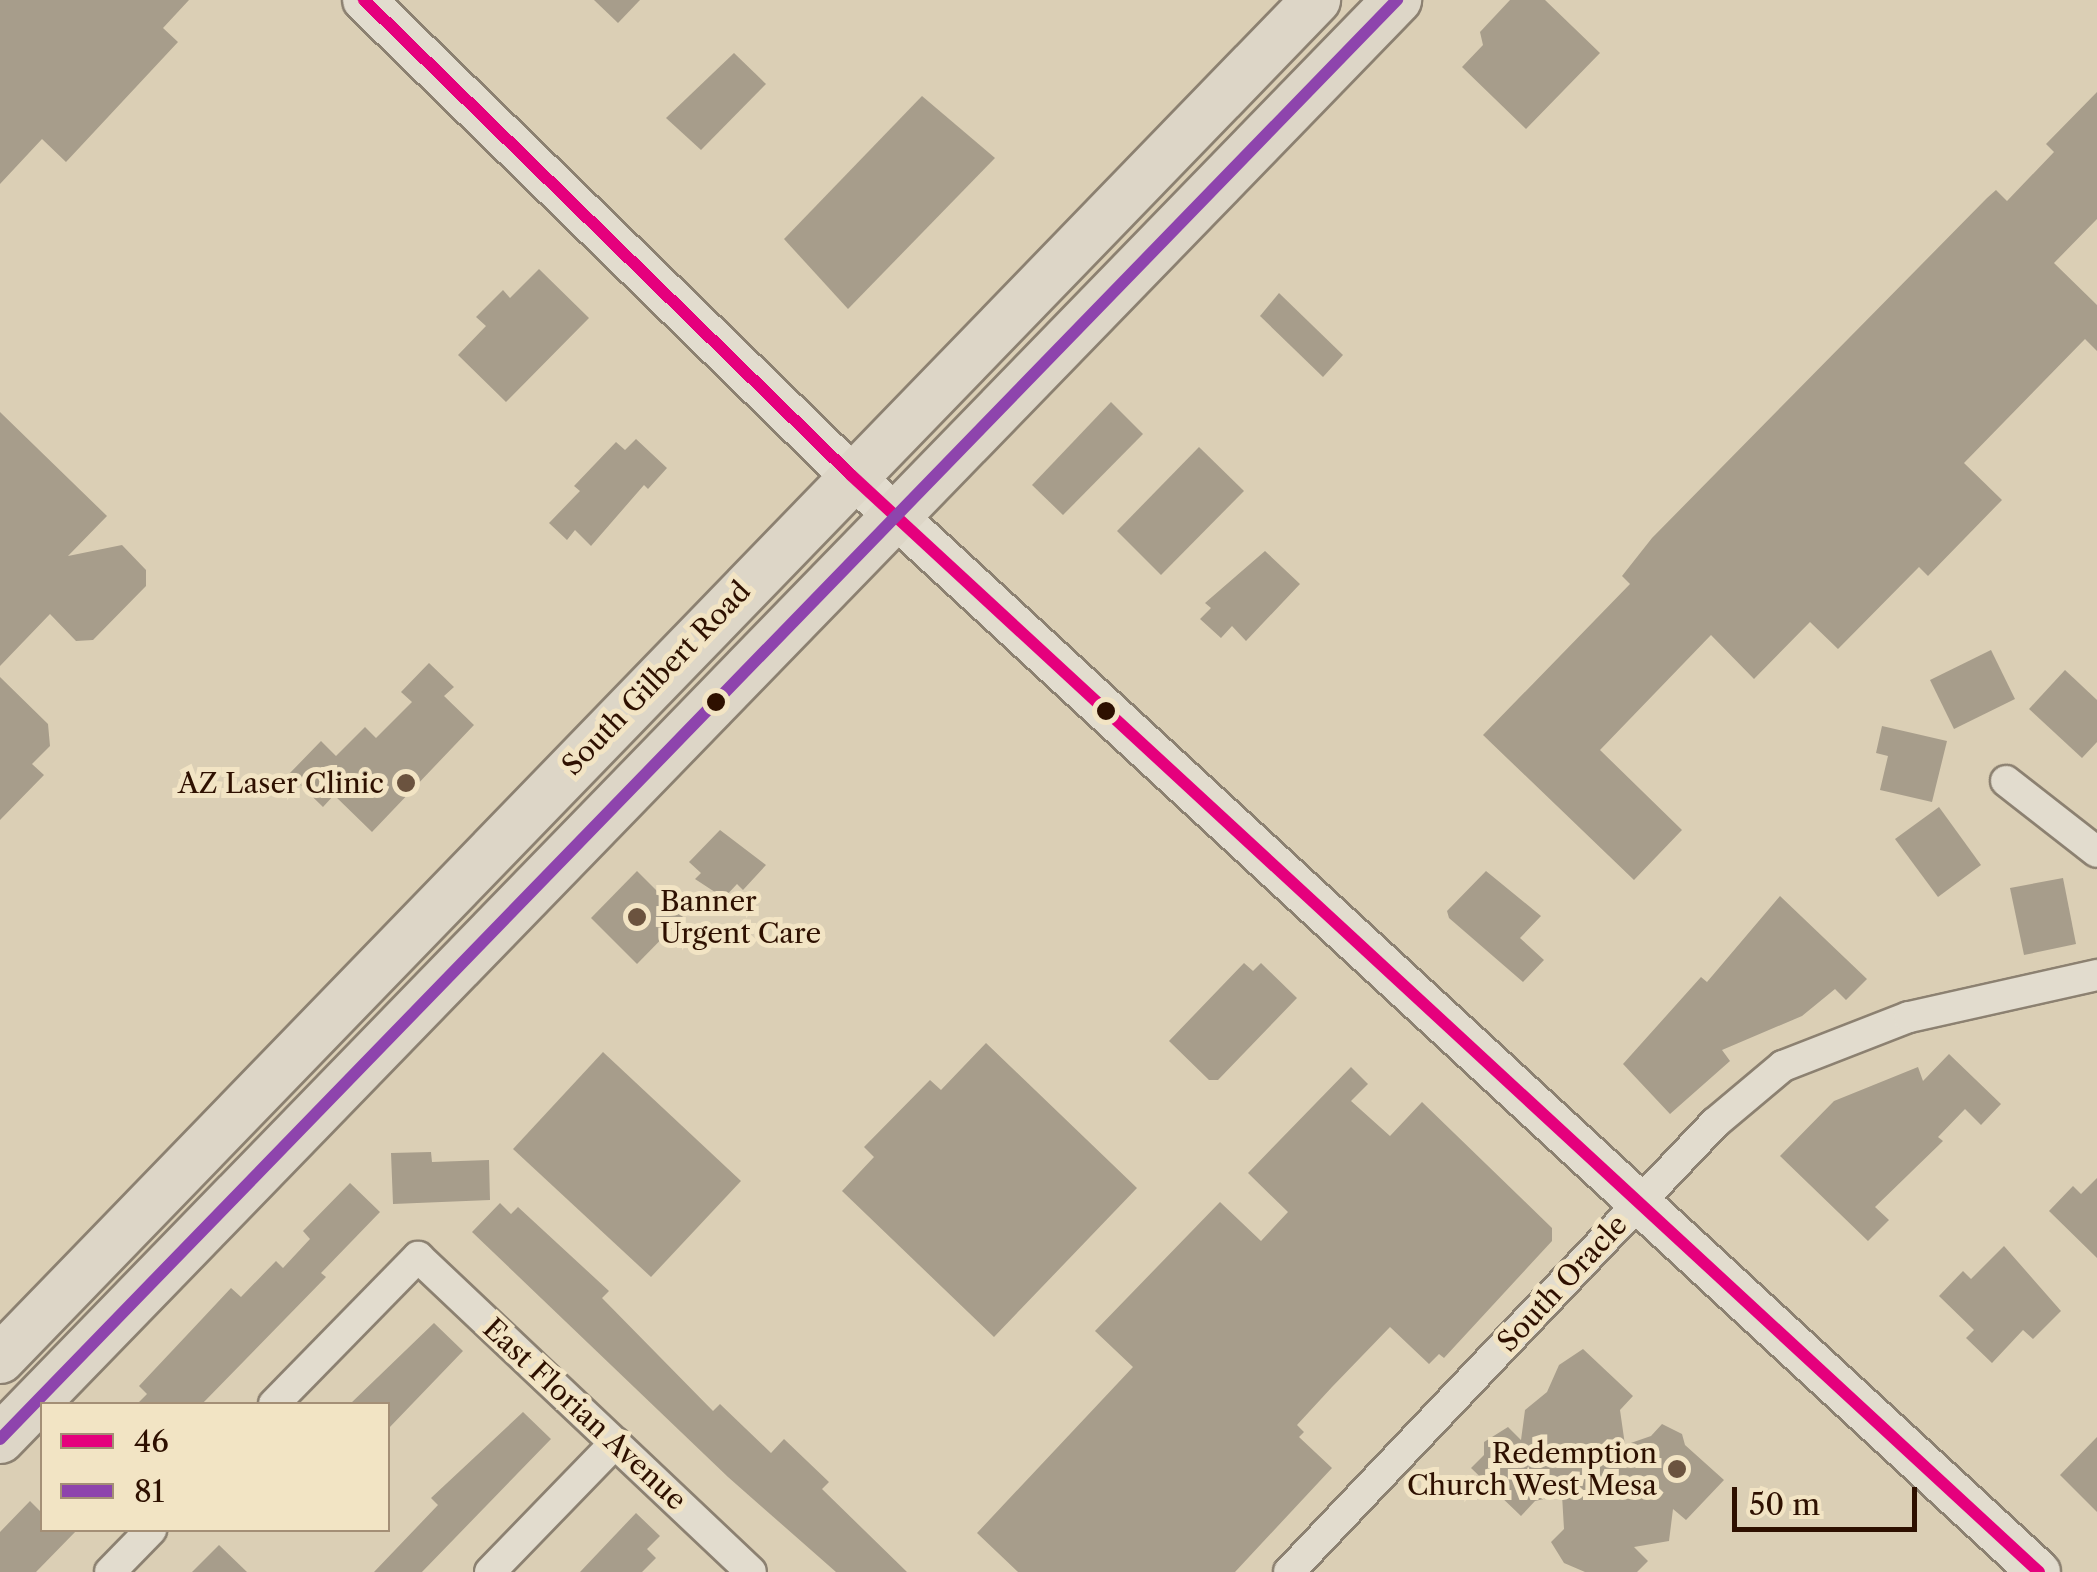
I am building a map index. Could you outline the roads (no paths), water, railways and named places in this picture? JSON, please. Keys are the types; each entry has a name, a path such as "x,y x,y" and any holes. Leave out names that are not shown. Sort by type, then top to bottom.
{"main road":[{"path":"364,0 851,476 2039,1572"},
{"name":"South Gilbert Road","path":"0,1360 851,476 1316,0"},
{"path":"0,1440 1398,0"},
{"path":"356,988 408,1020"}],"street":[{"path":"2006,781 2097,852"},
{"name":"South Oracle","path":"1289,1572 1728,1112 1812,1050 1910,1017 2097,976"},
{"name":"East Florian Avenue","path":"276,1402 418,1257 751,1572"},
{"path":"490,1572 615,1443"},
{"path":"110,1572 149,1532"}],"place":[{"name":"AZ Laser Clinic","path":"406,783"},
{"name":"Banner Urgent Care","path":"637,917"},
{"name":"Redemption Church West Mesa","path":"1677,1469"}]}
